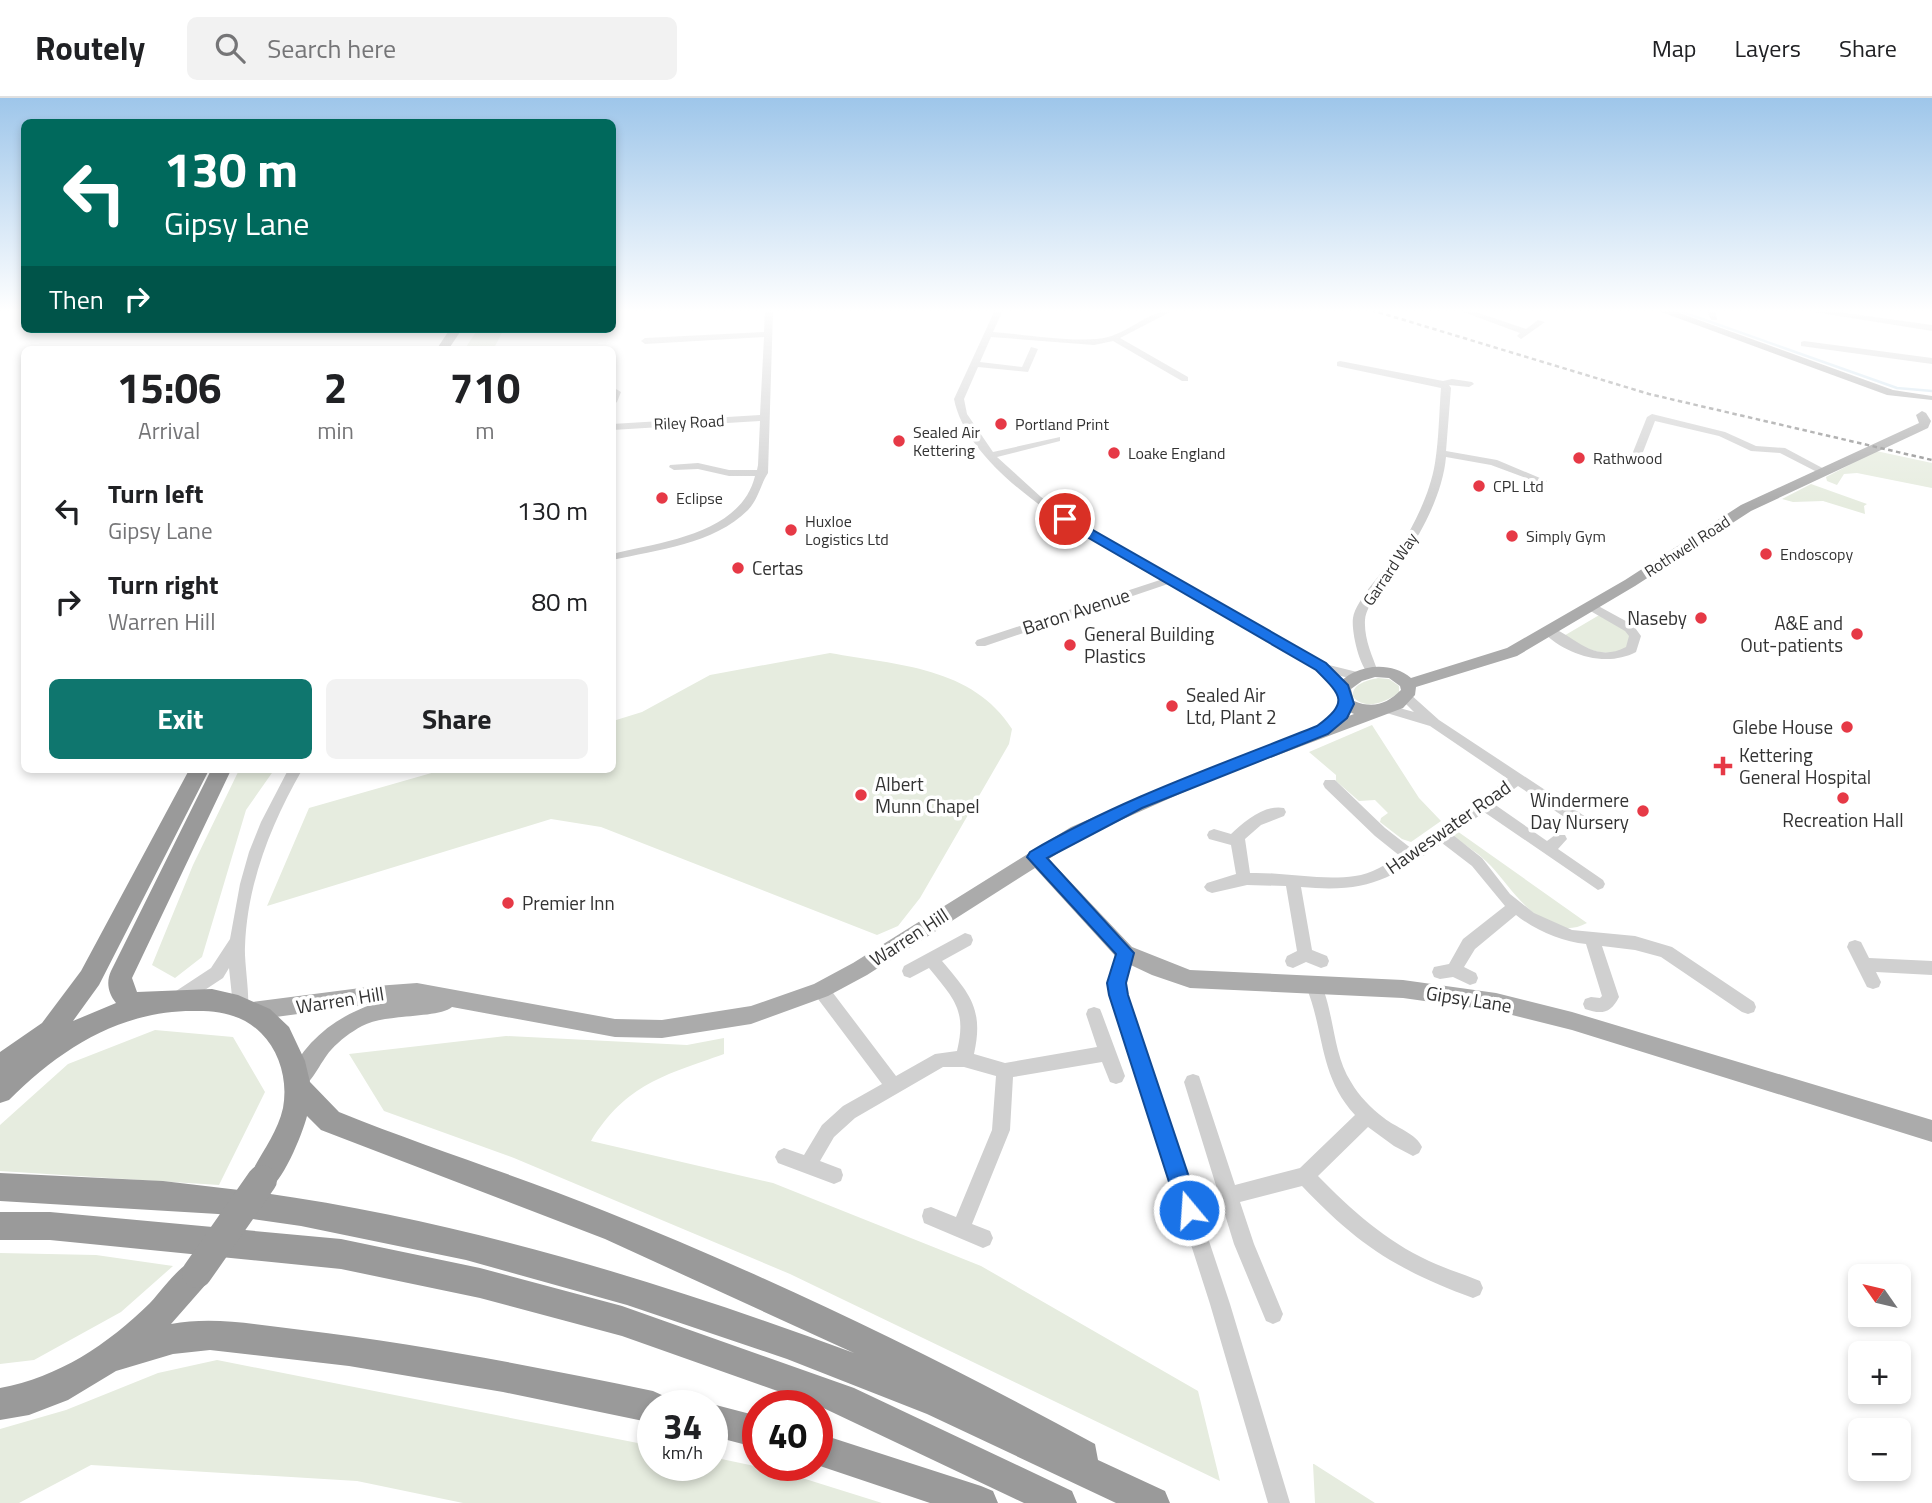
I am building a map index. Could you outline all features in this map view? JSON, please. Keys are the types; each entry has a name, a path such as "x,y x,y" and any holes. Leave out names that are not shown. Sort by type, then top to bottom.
{"highway":[{"path":"6,1079 65,1012 96,967 197,773"},
{"path":"148,1004 130,1002 121,991 120,978 220,773"},
{"path":"6,1079 83,1028 148,1004 174,1000 225,1001 247,1008 271,1023 288,1048 298,1085 330,1121 645,1241 809,1315 977,1398 1163,1503"},
{"path":"0,1404 16,1403 62,1384 109,1358 147,1328 197,1273 262,1180 288,1133 298,1085"},
{"path":"0,1187 121,1191 218,1200 366,1223 520,1258 636,1291 867,1374 1153,1503"},
{"path":"0,1226 64,1227 341,1254 480,1283 622,1321 828,1394 1060,1503"},
{"path":"109,1358 173,1339 210,1335 349,1351 490,1374 637,1404"},
{"path":"833,1454 981,1503"}],"main road":[{"path":"1843,376 1891,393 1930,398"},
{"path":"1891,393 1923,415"},
{"path":"1915,429 1926,421 1917,401 1930,398"},
{"name":"Rothwell Road","path":"1402,685 1512,652 1591,606 1746,508 1915,429 1932,429"},
{"path":"1364,674 1402,685"},
{"name":"Warren Hill","path":"1322,730 1342,715 1345,696 1364,674"},
{"name":"Warren Hill","path":"247,1008 294,1008 390,992 440,994 575,1023 615,1028 662,1028 751,1015 821,989 860,969 1077,832 1137,804 1322,730 1380,710 1402,685"},
{"path":"1345,696 1362,711 1380,710"},
{"name":"Gipsy Lane","path":"1036,857 1125,953 1159,969 1190,979 1403,989 1524,1008 1932,1131"},
{"name":"Warren Hill","path":"298,1085 323,1042 340,1027 365,1014 412,1005 468,1002"}],"street":[{"path":"616,557 677,542 723,523 753,497 763,473 767,376"},
{"path":"969,376 960,394 959,405 990,456 1021,487 1065,519 1321,667 1345,696"},
{"path":"1179,376 1185,379"},
{"path":"1400,376 1443,384 1469,384"},
{"name":"Garrard Way","path":"1364,674 1359,617 1421,519 1441,453 1446,388 1443,384"},
{"path":"1638,452 1652,417 1722,434 1754,449 1782,450 1823,471"},
{"name":"Riley Road","path":"616,427 765,418"},
{"path":"990,456 1057,439"},
{"path":"1441,453 1493,462 1542,481"},
{"path":"674,467 698,466 729,473 763,473"},
{"path":"1521,484 1529,475"},
{"name":"Baron Avenue","path":"981,643 1170,580"},
{"path":"1548,631 1593,654 1615,656 1632,649 1635,636 1629,628 1591,606"},
{"path":"1321,667 1364,674"},
{"name":"Haweswater Road","path":"1402,685 1434,723 1590,827"},
{"name":"Haweswater Road","path":"1380,710 1434,723"},
{"path":"247,1008 237,991 239,938 258,846 274,808 293,773"},
{"name":"Haweswater Road","path":"1212,887 1244,879 1339,884 1369,880 1410,856 1519,778"},
{"path":"1330,784 1410,856"},
{"path":"1483,804 1554,844 1598,884"},
{"path":"1362,815 1377,808"},
{"path":"1244,879 1236,841 1243,830 1256,821 1279,812"},
{"path":"1441,834 1477,862 1515,907 1543,926 1570,936 1635,943 1666,952 1748,1007"},
{"path":"1214,835 1236,841"},
{"path":"1293,881 1299,957 1321,961"},
{"path":"1470,978 1447,971 1469,944 1515,907"},
{"path":"174,1000 217,973 239,938"},
{"path":"910,971 965,940"},
{"path":"1591,1004 1604,1006 1611,996 1592,940"},
{"path":"1854,947 1873,982"},
{"path":"1125,953 1117,983 1119,995 1220,1304 1251,1416 1279,1503"},
{"path":"931,959 971,1012 972,1024 964,1059"},
{"path":"1864,965 1932,968"},
{"path":"1313,984 1324,1008 1336,1071 1367,1115 1384,1131 1413,1147"},
{"path":"821,989 893,1085"},
{"path":"1094,1014 1115,1076"},
{"path":"808,1165 828,1131 849,1112 941,1059 964,1059 1005,1071 1107,1053"},
{"path":"960,1229 1001,1130 1005,1071"},
{"path":"1193,1082 1231,1195 1244,1244 1273,1314"},
{"path":"1231,1195 1270,1188 1305,1176 1367,1115"},
{"path":"784,1157 834,1175"},
{"path":"1305,1176 1339,1213 1385,1251 1432,1274 1473,1288"},
{"path":"931,1216 983,1238"}],"shaded area":[{"path":"1876,451 1932,463 1932,488 1857,473 1844,474 1837,485 1827,481 1826,477"},
{"path":"1811,484 1867,504 1864,506 1865,514 1823,501 1793,502 1782,499"},
{"path":"1601,614 1618,623 1629,634 1630,646 1604,653 1562,637"},
{"path":"830,653 907,666 932,672 977,693 996,708 1012,729 1009,744 920,898 898,926 877,935 601,827 551,819 267,906 309,808 432,773 616,773 616,720 642,712 710,675"},
{"path":"1378,678 1389,679 1399,686 1399,693 1382,702 1370,704 1364,704 1353,697 1357,686"},
{"path":"1372,725 1419,798 1441,821 1411,842 1402,839 1380,822 1388,813 1375,800 1359,801 1336,781 1336,775 1309,752"},
{"path":"238,773 272,773 246,810 202,957 175,978 152,965 193,865"},
{"path":"1457,831 1587,923 1572,928 1558,927 1532,912 1487,862 1452,836"},
{"path":"155,1030 233,1037 265,1092 219,1185 0,1171 0,1125 68,1064"},
{"path":"506,1036 687,1045 724,1038 724,1054 683,1068 633,1094 618,1106 591,1141 773,1183 981,1266 1198,1391 1220,1481 790,1274 514,1158 384,1111 349,1054"},
{"path":"0,1253 96,1255 173,1266 121,1312 34,1360 0,1364"},
{"path":"217,1360 637,1443 637,1481 728,1481 728,1460 742,1463 742,1481 812,1481 882,1503 463,1503 357,1481 91,1465 19,1503 0,1503 0,1429 66,1410 158,1373"},
{"path":"1314,1464 1375,1503 1315,1503"}],"waterway":[{"path":"1862,376 1897,388 1932,391"}],"railway":[{"path":"1588,376 1649,394 1932,460"}],"place":[{"name":"Portland Print","path":"1001,424"},
{"name":"Sealed Air Kettering","path":"899,441"},
{"name":"Loake England","path":"1114,453"},
{"name":"Rathwood","path":"1579,458"},
{"name":"CPL Ltd","path":"1479,486"},
{"name":"Eclipse","path":"662,498"},
{"name":"Huxloe Logistics Ltd","path":"791,530"},
{"name":"Simply Gym","path":"1512,536"},
{"name":"Endoscopy","path":"1766,554"},
{"name":"Certas","path":"738,568"},
{"name":"Naseby","path":"1701,618"},
{"name":"A&E and Out-patients","path":"1857,634"},
{"name":"General Building Plastics","path":"1070,645"},
{"name":"Sealed Air Ltd, Plant 2","path":"1172,706"},
{"name":"Glebe House","path":"1847,727"},
{"name":"Kettering General Hospital","path":"1723,766"},
{"name":"Albert Munn Chapel","path":"861,795"},
{"name":"Recreation Hall","path":"1843,798"},
{"name":"Windermere Day Nursery","path":"1643,811"},
{"name":"Premier Inn","path":"508,903"}],"route":[{"path":"1065,519 1321,667 1343,688 1347,704 1342,715 1322,730 1137,804 1077,832 1036,857 1125,953 1117,983 1119,995 1189,1210"}]}
